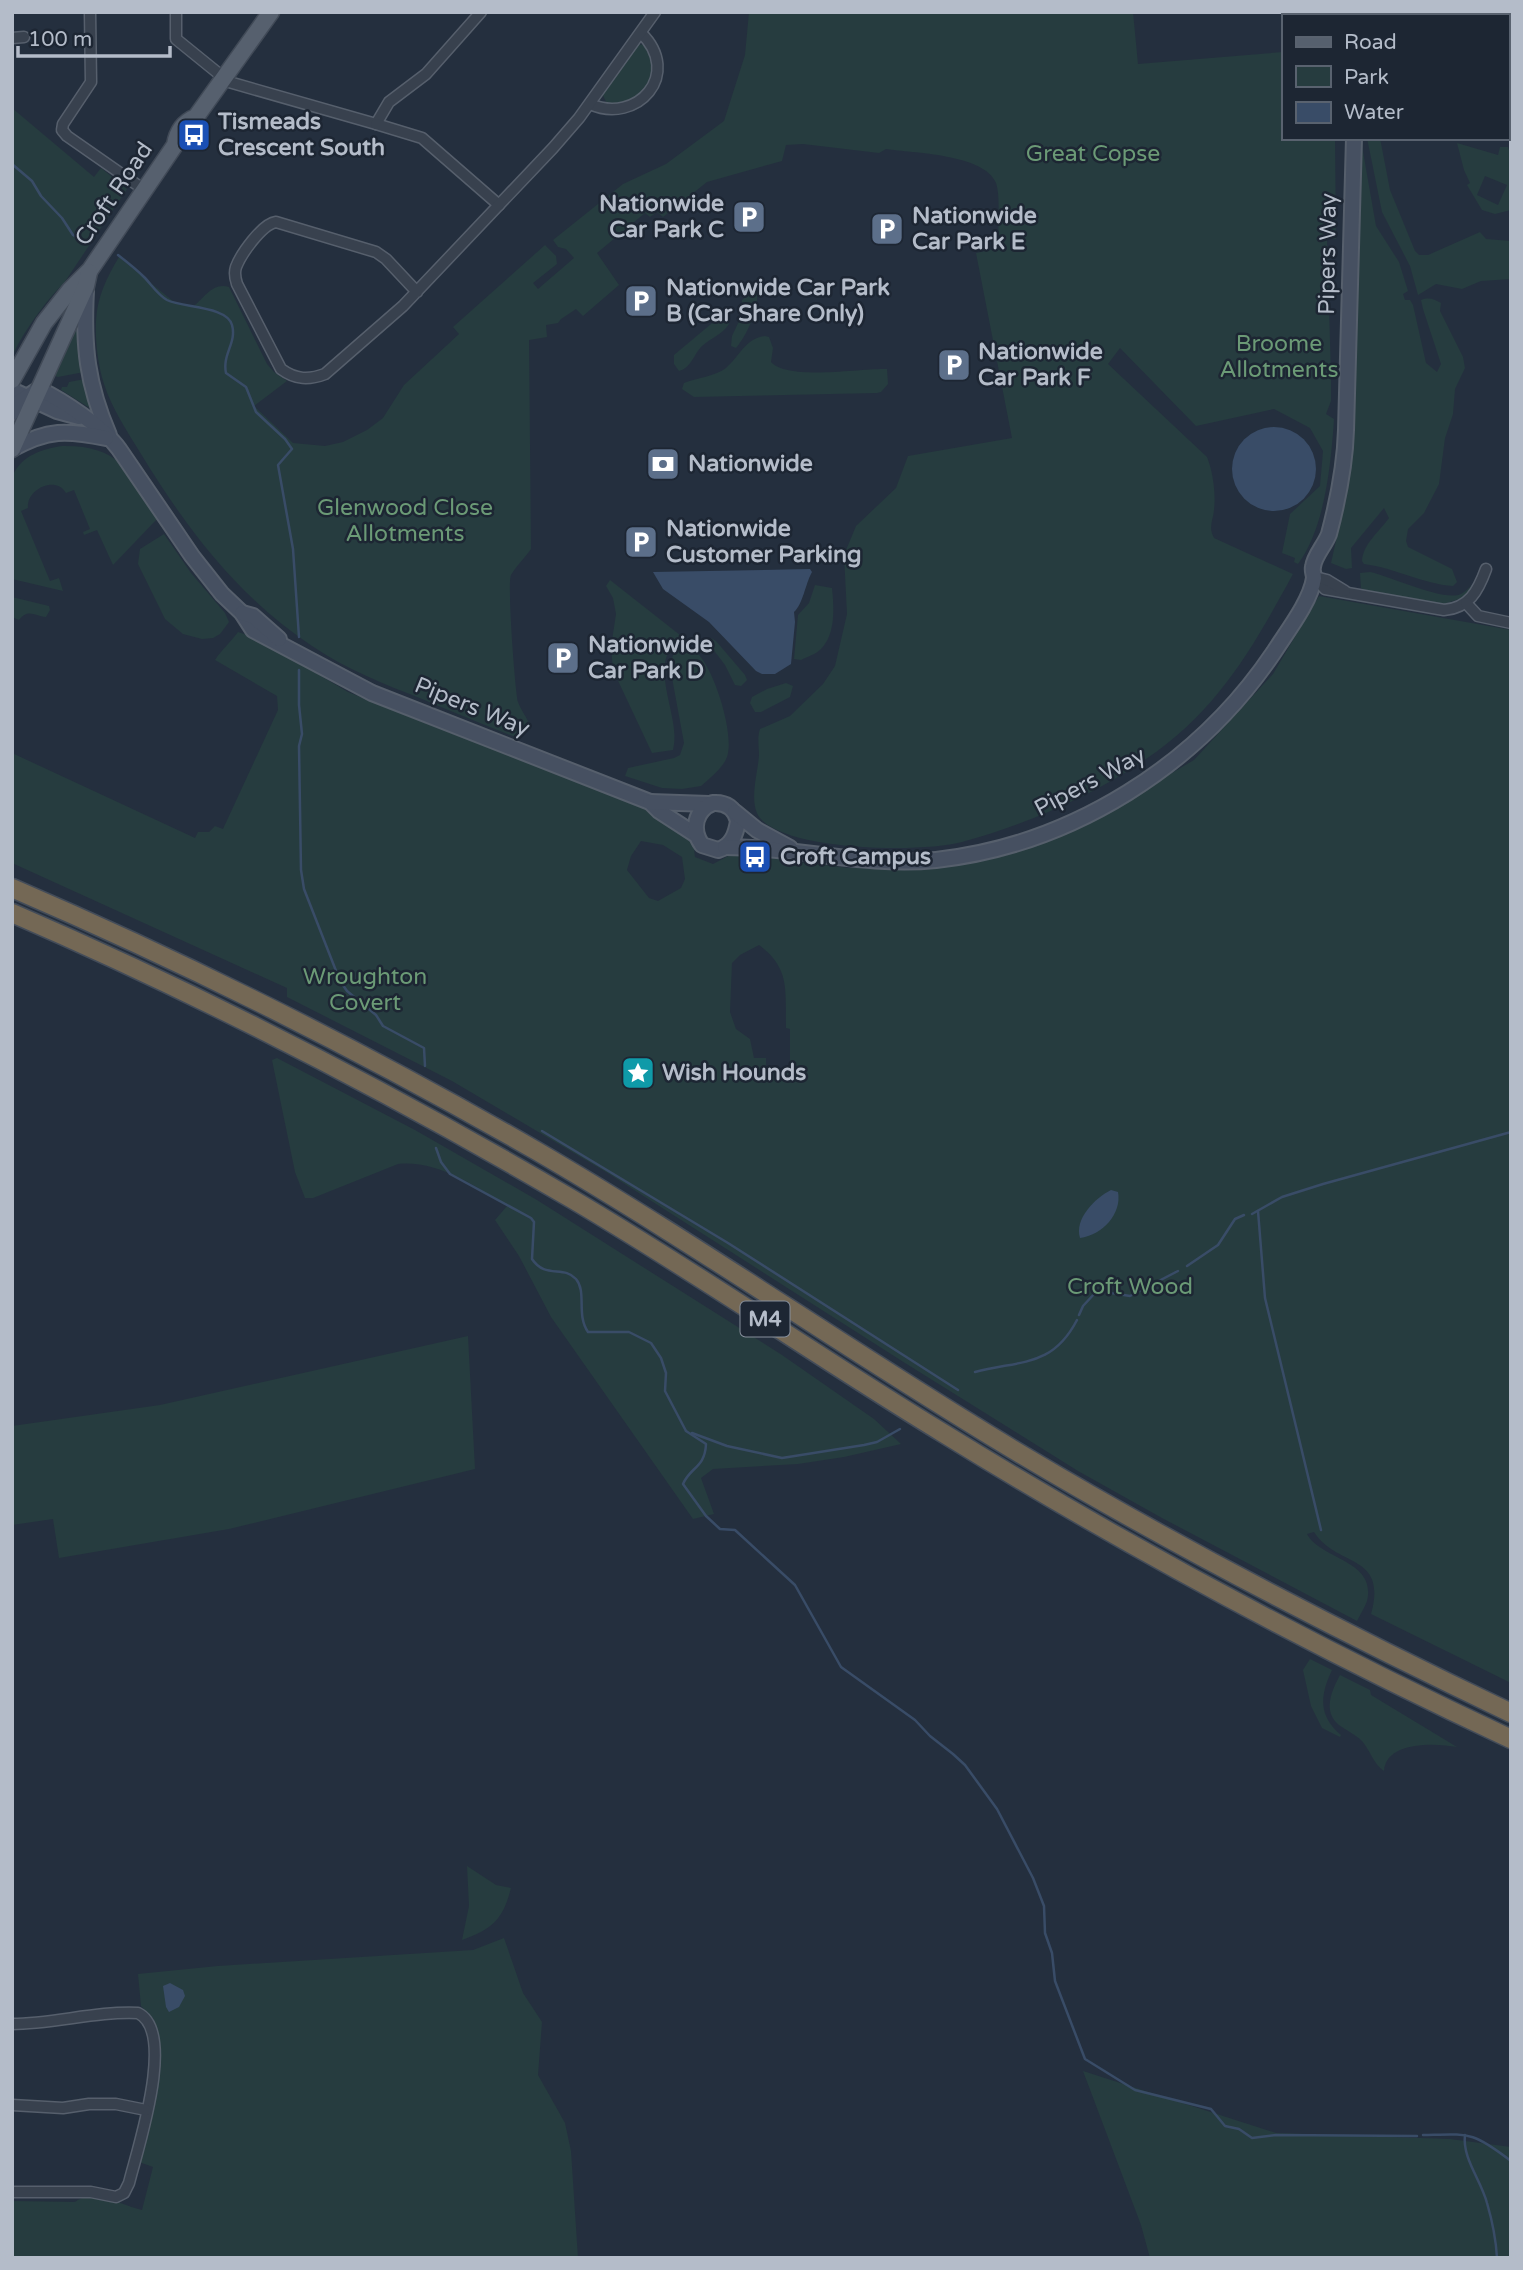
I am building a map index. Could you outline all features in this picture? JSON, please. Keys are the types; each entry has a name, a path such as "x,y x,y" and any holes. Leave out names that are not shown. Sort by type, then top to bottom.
{"highway":[{"name":"M4","path":"12,888 226,986 506,1135 645,1216 953,1413 1182,1548 1387,1655 1511,1713"},
{"name":"M4","path":"12,913 214,1007 418,1112 664,1254 911,1413 1073,1511 1271,1621 1378,1676 1511,1739"}],"main road":[{"name":"Croft Road","path":"12,449 88,278 143,189 175,145 184,141 190,133 195,126 196,117 271,12"},
{"name":"Pipers Way","path":"725,847 795,850 871,861 947,858 1009,845 1092,813 1165,768 1222,718 1254,680 1289,630 1314,577 1322,571 1328,546 1346,438 1354,140"},
{"name":"Croft Road","path":"12,380 50,315 88,278"},
{"path":"88,278 84,334 86,362 97,405 111,439"},
{"name":"Pipers Way","path":"12,390 62,400 111,439 192,556 253,629 372,693 650,802 709,804"},
{"path":"12,413 16,404 34,396"},
{"path":"12,449 38,436 61,432 111,439"},
{"name":"Pipers Way","path":"650,802 696,835"},
{"path":"721,803 735,812 738,821 732,840 718,850 702,845 696,835 698,816 709,804 721,803"},
{"name":"Pipers Way","path":"735,812 762,833 795,850"}],"street":[{"path":"90,12 91,82 63,124 62,130 143,189"},
{"path":"176,12 176,39 218,71 223,79 422,138 499,205"},
{"path":"376,124 389,102 417,83 481,12"},
{"path":"417,292 376,252 276,222 264,226 235,273 237,284 277,365 294,377 304,379 314,378 336,366 417,292 568,132 655,12"},
{"path":"590,104 611,109 624,108 650,90 657,75 658,57 654,47 641,33"},
{"path":"12,38 24,37"},
{"path":"1314,577 1325,589 1438,610 1455,608 1466,603 1477,591 1486,569"},
{"path":"1466,603 1478,616 1511,623"},
{"path":"12,2024 133,2013 142,2015 150,2028 155,2055 153,2083 129,2183 121,2195 116,2197 91,2192 12,2192"},
{"path":"12,2105 63,2108 89,2104 116,2105 146,2110"}],"green space":[{"path":"749,12 1133,12 1138,64 1282,52 1282,140 1335,140 1336,239 1327,239 1331,401 1326,414 1334,419 1325,495 1315,532 1307,549 1298,564 1294,562 1295,558 1282,553 1290,514 1320,486 1323,451 1310,428 1274,409 1196,426 1120,348 1108,364 1207,457 1214,490 1211,527 1214,538 1293,574 1263,628 1231,676 1194,720 1171,740 1125,773 1080,797 1034,818 962,842 918,848 888,848 826,843 798,837 775,829 760,818 756,812 754,796 760,729 790,716 823,684 835,666 847,614 844,555 856,526 896,488 908,456 1012,438 976,253 999,248 997,189 989,173 978,166 947,157 886,149 879,153 803,144 786,145 782,161 707,182 663,217 657,212 650,217 645,213 597,253 619,285 583,316 576,309 558,323 546,325 547,337 529,340 531,549 515,568 510,582 517,693 519,704 528,721 515,737 352,669 312,646 261,606 216,560 176,508 120,420 102,377 96,329 98,304 119,257 174,302 193,307 214,288 229,287 267,364 287,381 254,406 293,443 325,446 343,442 367,430 383,418 404,385 459,334 453,327 545,245 556,256 557,264 533,283 538,289 574,258 553,240 623,184 666,164 724,121 745,55"},
{"path":"646,44 654,60 649,83 635,98 623,104 607,104 602,93 637,45"},
{"path":"12,108 94,177 101,168 127,189 64,283 35,318 12,357"},
{"path":"1361,140 1376,226 1399,262 1408,291 1403,294 1405,300 1410,300 1413,305 1426,363 1437,372 1441,364 1421,300 1427,299 1441,303 1440,311 1463,357 1465,368 1455,389 1453,414 1445,438 1439,484 1424,513 1408,529 1406,541 1408,547 1452,569 1457,582 1453,586 1364,564 1362,561 1365,549 1389,518 1384,508 1351,548 1352,568 1346,569 1331,563 1352,457"},
{"path":"1367,140 1380,140 1390,190 1419,255 1428,255 1480,232 1486,239 1511,241 1511,279 1481,281 1462,289 1436,284 1418,295 1410,266 1382,212"},
{"path":"1457,143 1498,155 1500,147 1508,147 1511,155 1511,210 1495,214 1482,210 1467,185 1470,183","holes":["1485,176 1507,185 1498,205 1477,195"]},
{"path":"757,292 756,306 748,329 736,348 731,346 732,336 740,319 742,300"},
{"path":"723,314 729,324 702,346 689,364 679,371 674,364 674,355"},
{"path":"76,329 79,329 84,372 55,376"},
{"path":"765,336 769,337 773,348 771,362 780,368 808,372 887,369 888,384 877,393 694,397 682,389 684,383 722,371 748,344"},
{"path":"85,379 93,410 61,390 62,387 67,387 69,382"},
{"path":"62,446 98,451 122,465 131,475 157,519 113,565 97,530 84,535 83,532 90,529 74,490 66,493 56,485 49,485 37,490 29,501 28,508 21,511 50,581 59,578 63,591 12,579 10,509 13,475 17,468 34,454"},
{"path":"164,534 191,573 225,613 229,622 220,634 213,638 202,639 183,634 165,619 138,564 140,549"},
{"path":"1370,572 1430,592 1453,596 1463,593 1477,579 1465,597 1444,604 1364,590 1361,588 1360,573"},
{"path":"610,580 685,639 672,647 666,657 665,683 674,725 673,750 652,753 613,670 611,647 616,614 613,598 606,586"},
{"path":"815,585 832,588 832,628 826,643 819,651 801,660 794,659 798,615 809,603"},
{"path":"1319,596 1511,630 1511,1683 1371,1614 1374,1594 1372,1581 1366,1571 1324,1543 1314,1532 1307,1534 1314,1543 1346,1562 1364,1577 1368,1587 1367,1601 1357,1621 1078,1471 606,1172 452,1081 287,997 287,988 12,863 12,753 195,838 198,832 209,832 215,826 223,829 278,710 277,696 215,660 238,632 257,638 348,692 593,785 662,817 693,841 695,857 713,864 734,853 848,868 962,864 1078,828 1194,760 1273,674","holes":["641,841 663,845 682,857 685,879 681,888 658,901 649,898 627,870 631,856","759,945 777,963 784,982 786,1028 790,1029 790,1070 766,1070 766,1058 754,1058 750,1039 736,1029 730,1012 732,963 740,955"]},
{"path":"12,597 49,606 50,610 46,617 25,614 19,620 12,617"},
{"path":"711,638 745,675 747,680 741,686 735,685 725,665 709,644"},
{"path":"681,649 697,653 710,672 726,718 729,747 723,765 701,786 662,788 625,776 628,768 680,755 684,743 670,667 673,655"},
{"path":"786,683 793,686 790,697 761,712 755,712 750,703 752,697"},
{"path":"277,1058 415,1130 537,1200 782,1355 874,1419 901,1444 798,1464 713,1469 701,1478 714,1514 693,1519 551,1317 519,1256 495,1220 507,1206 455,1176 413,1164 398,1164 313,1198 305,1198 295,1172 272,1060"},
{"path":"468,1336 475,1469 229,1529 59,1558 53,1519 12,1525 12,1426 160,1405"},
{"path":"1310,1659 1332,1670 1325,1688 1323,1705 1328,1720 1340,1737 1322,1728 1311,1706 1303,1670"},
{"path":"1340,1675 1370,1690 1371,1695 1457,1747 1425,1745 1402,1749 1387,1761 1384,1771 1362,1741 1339,1725 1331,1713 1330,1700"},
{"path":"467,1866 496,1885 511,1888 504,1908 495,1922 482,1932 462,1940 469,1906"},
{"path":"504,1938 523,1993 542,2022 538,2075 565,2123 571,2151 578,2258 12,2258 12,2201 75,2202 82,2198 99,2197 142,2210 153,2167 139,2162 156,2096 159,2053 153,2018 141,2006 138,1974 218,1966 473,1950"},
{"path":"1083,2071 1276,2133 1450,2139 1511,2147 1511,2258 1150,2258 1141,2225"}],"water":[{"path":"1274,427 1290,430 1304,439 1313,453 1316,469 1313,485 1304,499 1290,508 1274,511 1258,508 1244,499 1235,485 1232,469 1235,453 1244,439 1258,430"},
{"path":"810,569 812,572 800,604 794,612 791,664 775,674 756,671 709,622 663,589 653,572"},
{"path":"1111,1190 1118,1192 1114,1215 1096,1233 1080,1238 1080,1224 1087,1210"},
{"path":"170,1983 183,1990 185,1996 179,2007 169,2012 163,1986"}],"waterway":[{"path":"12,164 32,181 73,235 83,241"},
{"path":"118,255 167,300 213,311 228,319 233,331 226,360 226,373 246,387 256,412 292,449 278,465 293,549 299,637"},
{"path":"299,670 302,734 299,746 301,870 304,889 340,981 347,991 376,1015 383,1026 424,1048 425,1066"},
{"path":"542,1131 728,1243 958,1390"},
{"path":"1252,1214 1282,1197 1323,1184 1511,1132"},
{"path":"436,1148 441,1162 450,1174 531,1218 534,1222 532,1259 543,1269 566,1273 576,1279 581,1290 584,1325 588,1332 629,1332 651,1343 661,1358 666,1373 665,1391 686,1431"},
{"path":"1258,1211 1265,1298 1321,1530"},
{"path":"1187,1266 1218,1245 1235,1219 1244,1215"},
{"path":"1079,1315 1095,1293 1130,1296 1178,1271"},
{"path":"975,1372 1034,1360 1046,1354 1057,1347 1077,1320"},
{"path":"692,1433 727,1446 782,1458 877,1442 900,1429"},
{"path":"686,1431 706,1444 703,1458 683,1484 706,1516 720,1529 735,1530 795,1585 841,1667 915,1720 953,1754 965,1765 997,1809 1033,1878 1044,1906 1045,1933 1052,1953 1055,1981 1085,2059 1135,2090 1211,2109 1225,2126 1239,2129 1252,2138 1276,2135 1417,2136"},
{"path":"1423,2135 1470,2136 1511,2161"},
{"path":"1465,2135 1466,2152 1489,2210 1497,2258"}],"place":[{"name":"Tismeads Crescent South","path":"194,135"},
{"name":"Nationwide Car Park C","path":"749,217"},
{"name":"Nationwide Car Park E","path":"887,229"},
{"name":"Nationwide Car Park B (Car Share Only)","path":"641,301"},
{"name":"Nationwide Car Park F","path":"954,365"},
{"name":"Nationwide","path":"663,464"},
{"name":"Nationwide Customer Parking","path":"641,542"},
{"name":"Nationwide Car Park D","path":"563,658"},
{"name":"Croft Campus","path":"755,857"},
{"name":"Wish Hounds","path":"638,1073"}],"park label":[{"name":"Great Copse","path":"1093,154"},
{"name":"Broome Allotments","path":"1279,357"},
{"name":"Glenwood Close Allotments","path":"405,521"},
{"name":"Wroughton Covert","path":"365,990"},
{"name":"Croft Wood","path":"1130,1287"}]}
